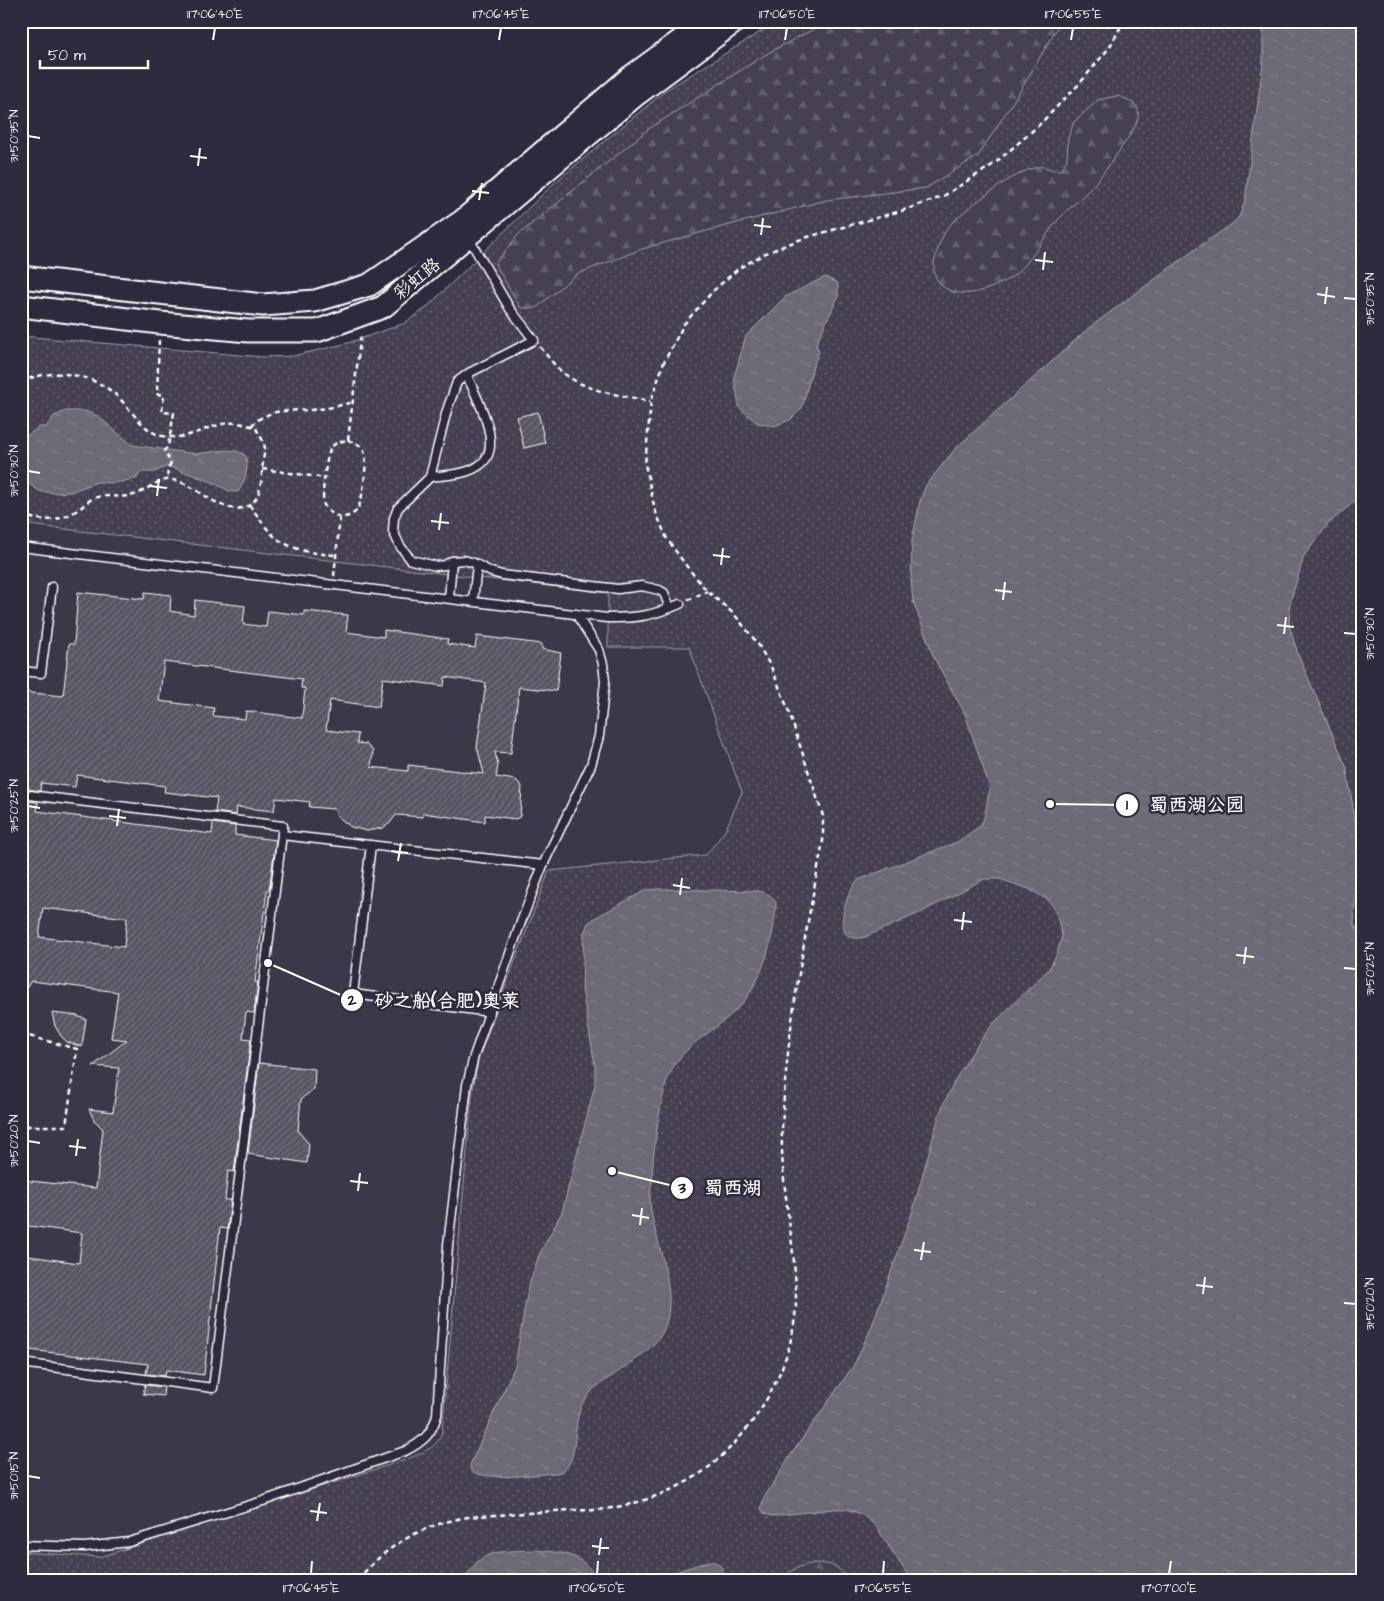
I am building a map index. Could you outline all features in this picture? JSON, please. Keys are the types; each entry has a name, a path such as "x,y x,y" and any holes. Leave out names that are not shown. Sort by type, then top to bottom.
{"main road":[{"name":"彩虹路","path":"21,277 263,305 315,301 369,285 462,221 629,78 707,21"},
{"name":"彩虹路","path":"21,306 160,323 248,331 317,331 383,307 636,95 736,21"}],"lane":[{"path":"468,237 510,309 534,340 466,375 457,382 436,446 434,465 430,477 398,508 394,518 393,531 400,546 411,560 436,566 445,565 452,561 464,560 502,575 618,589 642,586 652,588 664,593 670,608"},
{"path":"430,477 458,474 477,467 484,461 490,448 489,428 466,375"},
{"path":"21,547 607,618 637,618 660,613 680,604"},
{"path":"448,598 452,561"},
{"path":"473,601 477,565"},
{"path":"21,671 41,673 52,587"},
{"path":"21,1545 75,1548 99,1547 129,1542 263,1501 397,1454 416,1446 434,1428 437,1415 448,1246 467,1085 474,1056 521,922 544,865 591,765 599,736 605,681 602,664 598,650 576,614"},
{"path":"21,794 283,826 213,1388 21,1363"},
{"path":"282,835 544,865"},
{"path":"371,845 353,994 490,1012"}],"path":[{"path":"358,1580 365,1571 392,1547 427,1528 460,1518 604,1509 637,1502 673,1489 701,1473 726,1451 754,1420 777,1381 791,1339 796,1304 795,1272 784,1181 782,1131 795,996 823,841 823,816 788,709 772,669 758,644 734,614 707,591 667,539 655,510 646,464 650,401 664,362 684,324 713,290 739,268 766,253 804,238 901,211 942,197 994,164 1038,126 1080,83 1109,48 1124,21"},
{"path":"348,440 364,314"},
{"path":"160,323 157,394 164,395 162,412 174,413 168,436 168,446 164,451 171,463 168,469 167,480"},
{"path":"534,340 561,371 577,382 602,391 650,401"},
{"path":"21,382 46,374 84,377 103,385 117,395 144,424 160,436 191,436 218,425 230,423 255,427 265,445 260,490 250,505 241,508 221,504 178,481 167,480 160,481 138,494 124,498 97,496 60,519 34,519 21,515"},
{"path":"251,426 260,417 268,414 288,410 329,408 353,402"},
{"path":"348,440 360,445 364,450 365,469 358,508 350,516 340,518 324,506 325,478 331,448 338,442 348,440"},
{"path":"262,469 325,478"},
{"path":"250,505 272,534 285,543 315,554 336,555"},
{"path":"333,584 340,518"},
{"path":"680,604 707,591"},
{"path":"21,1034 77,1049 66,1126 21,1126"}],"shaded area":[{"path":"21,524 608,593 608,647 688,647 742,792 725,831 706,855 549,871 472,1094 442,1431 438,1442 408,1459 100,1557 21,1552"}],"green space":[{"path":"778,21 1363,21 1363,1580 21,1580 21,1552 100,1557 408,1459 429,1449 437,1442 442,1431 472,1094 479,1056 549,871 706,855 725,831 742,792 689,647 608,647 608,593 21,524 21,336 263,357 293,356 348,343 403,324 425,309 553,184 666,90"},
{"path":"829,21 1061,21 1020,91 978,156 926,188 827,200 642,249 577,274 536,308 521,308 495,264 518,235 650,128 768,53"},
{"path":"1117,96 1130,101 1137,108 1138,117 1133,130 1100,177 1052,227 1024,266 1002,283 973,293 954,292 945,288 938,281 934,273 934,265 940,242 950,226 980,199 1016,175 1037,167 1062,169 1067,159 1068,138 1074,122 1098,100"},
{"path":"816,1563 835,1567 848,1580 782,1580 793,1570"}],"water":[{"path":"1263,21 1363,21 1363,494 1328,524 1304,556 1290,603 1289,625 1298,654 1346,766 1358,837 1354,924 1363,942 1363,1580 911,1580 875,1525 861,1514 846,1509 834,1509 773,1516 765,1514 761,1509 764,1498 788,1459 854,1365 872,1326 913,1210 940,1112 955,1080 981,1039 994,1023 1049,969 1057,954 1062,936 1057,915 1048,900 1029,889 1000,879 984,879 924,911 865,937 854,938 846,934 843,927 848,896 858,880 957,842 980,826 984,818 990,788 965,714 934,658 913,601 911,580 912,541 920,501 926,485 956,448 1090,327 1239,217 1245,201 1263,63"},
{"path":"825,277 838,283 838,297 816,344 819,352 813,366 802,408 790,420 774,426 757,423 739,407 734,377 746,336 785,297"},
{"path":"66,411 85,411 98,416 132,445 196,454 225,450 237,451 245,455 247,464 243,484 238,492 229,491 212,482 168,466 155,472 141,472 136,479 114,483 97,482 70,492 54,493 39,491 21,478 21,440 39,427 46,427 54,416"},
{"path":"646,890 759,891 769,895 776,903 773,931 765,961 752,989 735,1011 694,1044 676,1062 665,1087 658,1121 650,1203 668,1288 667,1320 656,1342 630,1364 593,1389 586,1398 577,1421 572,1457 564,1470 557,1473 511,1476 477,1474 471,1470 470,1465 515,1366 528,1288 539,1255 562,1212 595,1085 595,1065 582,989 584,933 588,923 595,918"},
{"path":"536,1550 575,1557 596,1574 610,1580 463,1580 478,1561 491,1554 506,1551"},
{"path":"709,1561 721,1567 726,1580 624,1580 669,1574"}],"building":[{"path":"538,412 545,443 524,448 517,417"},
{"path":"78,592 144,599 145,592 171,595 170,611 194,615 195,600 245,606 243,624 266,627 268,611 304,615 304,611 348,615 346,632 384,637 384,630 448,639 447,644 475,648 477,636 542,644 542,649 561,653 556,691 519,687 511,753 495,752 498,765 496,777 516,780 522,786 520,817 515,819 485,815 485,822 423,813 423,817 396,815 383,828 367,831 351,827 337,816 334,809 309,807 310,802 276,798 274,811 237,807 236,815 215,812 217,798 164,792 165,786 77,775 75,787 41,783 40,791 21,788 21,692 63,696 69,644 74,644","holes":["164,662 302,679 301,688 305,688 302,718 246,711 245,719 213,716 214,708 159,701","445,677 486,683 477,747 484,774 408,765 408,771 371,767 373,751 366,744 357,743 358,734 326,730 330,700 379,707 383,678 444,686"]},
{"path":"21,800 38,802 37,811 212,834 213,823 235,826 235,835 276,840 269,890 267,890 255,982 258,982 254,1013 246,1012 243,1038 251,1039 234,1172 228,1171 225,1200 231,1200 227,1229 220,1228 204,1375 166,1370 165,1376 146,1374 148,1364 21,1349 21,1255 79,1263 82,1233 21,1225 21,1180 96,1188 103,1129 94,1120 89,1109 113,1112 119,1068 93,1066 127,1040 111,1038 118,992 31,981 21,996","holes":["43,908 127,918 124,947 39,937"]},
{"path":"52,1013 79,1016 86,1019 82,1047 67,1042 61,1036 55,1026"},
{"path":"259,1063 315,1069 314,1089 301,1099 298,1131 309,1144 307,1163 248,1154"},
{"path":"145,1385 164,1387 163,1396 143,1394"}],"place":[{"name":"蜀西湖公园","path":"1050,804"},
{"name":"砂之船(合肥)奥莱","path":"268,963"},
{"name":"蜀西湖","path":"612,1171"}]}
